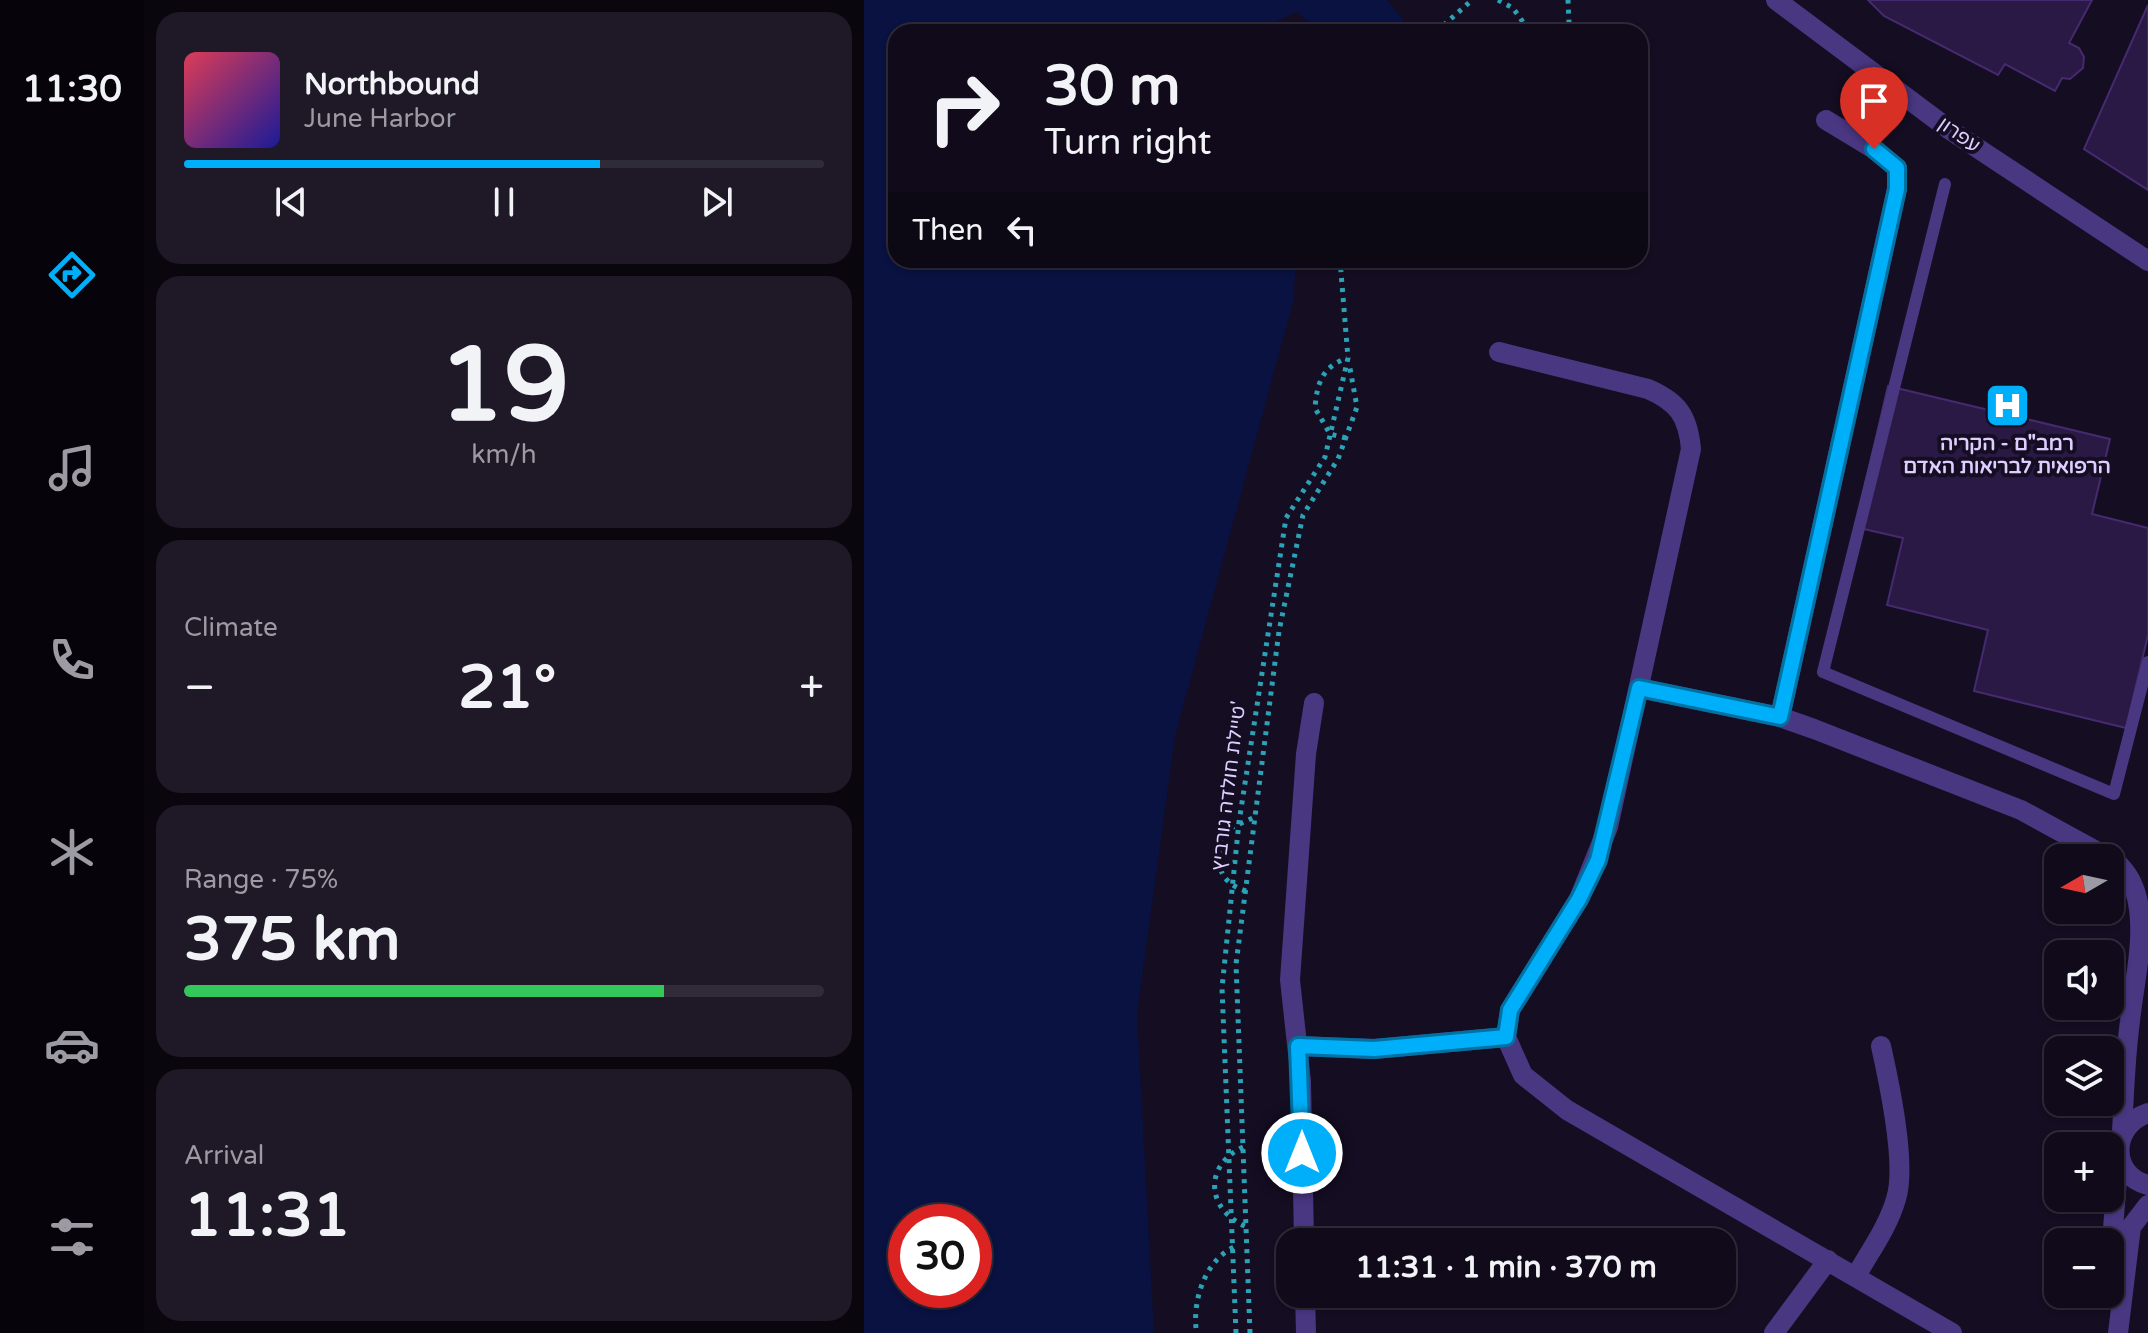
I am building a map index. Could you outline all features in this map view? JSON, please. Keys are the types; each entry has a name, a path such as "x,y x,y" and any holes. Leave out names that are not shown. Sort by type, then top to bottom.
{"street":[{"name":"עפרון","path":"1776,0 1950,130 2148,261"},
{"path":"1780,717 1897,189 1897,168 1874,149 1826,120"},
{"path":"1499,352 1648,389 1670,398 1685,419 1691,449 1598,860 1579,899 1510,1010 1506,1037 1523,1075 1567,1110 1952,1333"},
{"path":"1639,688 1780,717 2021,810 2084,844"},
{"path":"1304,1228 1298,1046 1290,980 1306,754 1314,703"},
{"path":"2122,1132 2126,1051 2141,924 2137,896 2124,871"},
{"path":"1298,1046 1374,1049 1506,1037"},
{"path":"1856,1276 1890,1217 1898,1195 1894,1121 1881,1046"},
{"path":"2122,1132 2129,1123 2148,1112 2136,1103 2130,1087 2126,1051"},
{"path":"2124,1166 2130,1177 2148,1185"},
{"path":"2118,1333 2131,1227 2148,1205"},
{"path":"1774,1333 1828,1260"},
{"path":"1305,1308 1306,1333"},
{"path":"2107,1333 2108,1308"}],"lane":[{"path":"1945,184 1823,672 2114,794 2148,662"}],"path":[{"path":"1445,24 1470,2 1478,0"},
{"path":"1498,0 1513,8 1524,24"},
{"path":"1568,0 1568,24"},
{"name":"טיילת חולדה גורביץ'","path":"1236,1333 1222,988 1239,822 1286,518 1325,457 1348,358 1341,268"},
{"path":"1250,1333 1236,964 1279,631 1303,515 1338,459 1346,438 1357,407 1348,358 1332,363 1322,374 1315,408 1330,434 1346,438"},
{"path":"1246,891 1232,887 1218,867 1218,849 1226,830 1255,817"},
{"path":"1243,1147 1229,1154 1218,1165 1214,1179 1217,1197 1232,1221 1247,1227"},
{"path":"1196,1328 1200,1291 1221,1253 1234,1247"}],"shaded area":[{"path":"864,0 1387,0 1407,24 1312,24 1296,12 1273,24 888,24 888,268 1295,268 1293,302 1175,736 1137,1014 1154,1333 864,1333"}],"building":[{"path":"1868,0 2092,0 2069,43 2079,48 2084,57 2083,68 2070,79 2062,78 2055,91 2005,64 1998,75 1884,16"},
{"path":"2148,5 2148,190 2084,149"},
{"path":"1888,386 2110,439 2092,514 2148,528 2148,635 2126,728 1974,691 1988,630 1887,605 1903,538 1855,527"}],"place":[{"name":"רמב\"ם - הקריה הרפואית לבריאות האדם","path":"2007,405"}],"route":[{"path":"1302,1153 1298,1046 1374,1049 1506,1037 1510,1010 1579,899 1598,860 1639,688 1780,717 1897,189 1897,168 1874,149"}]}
